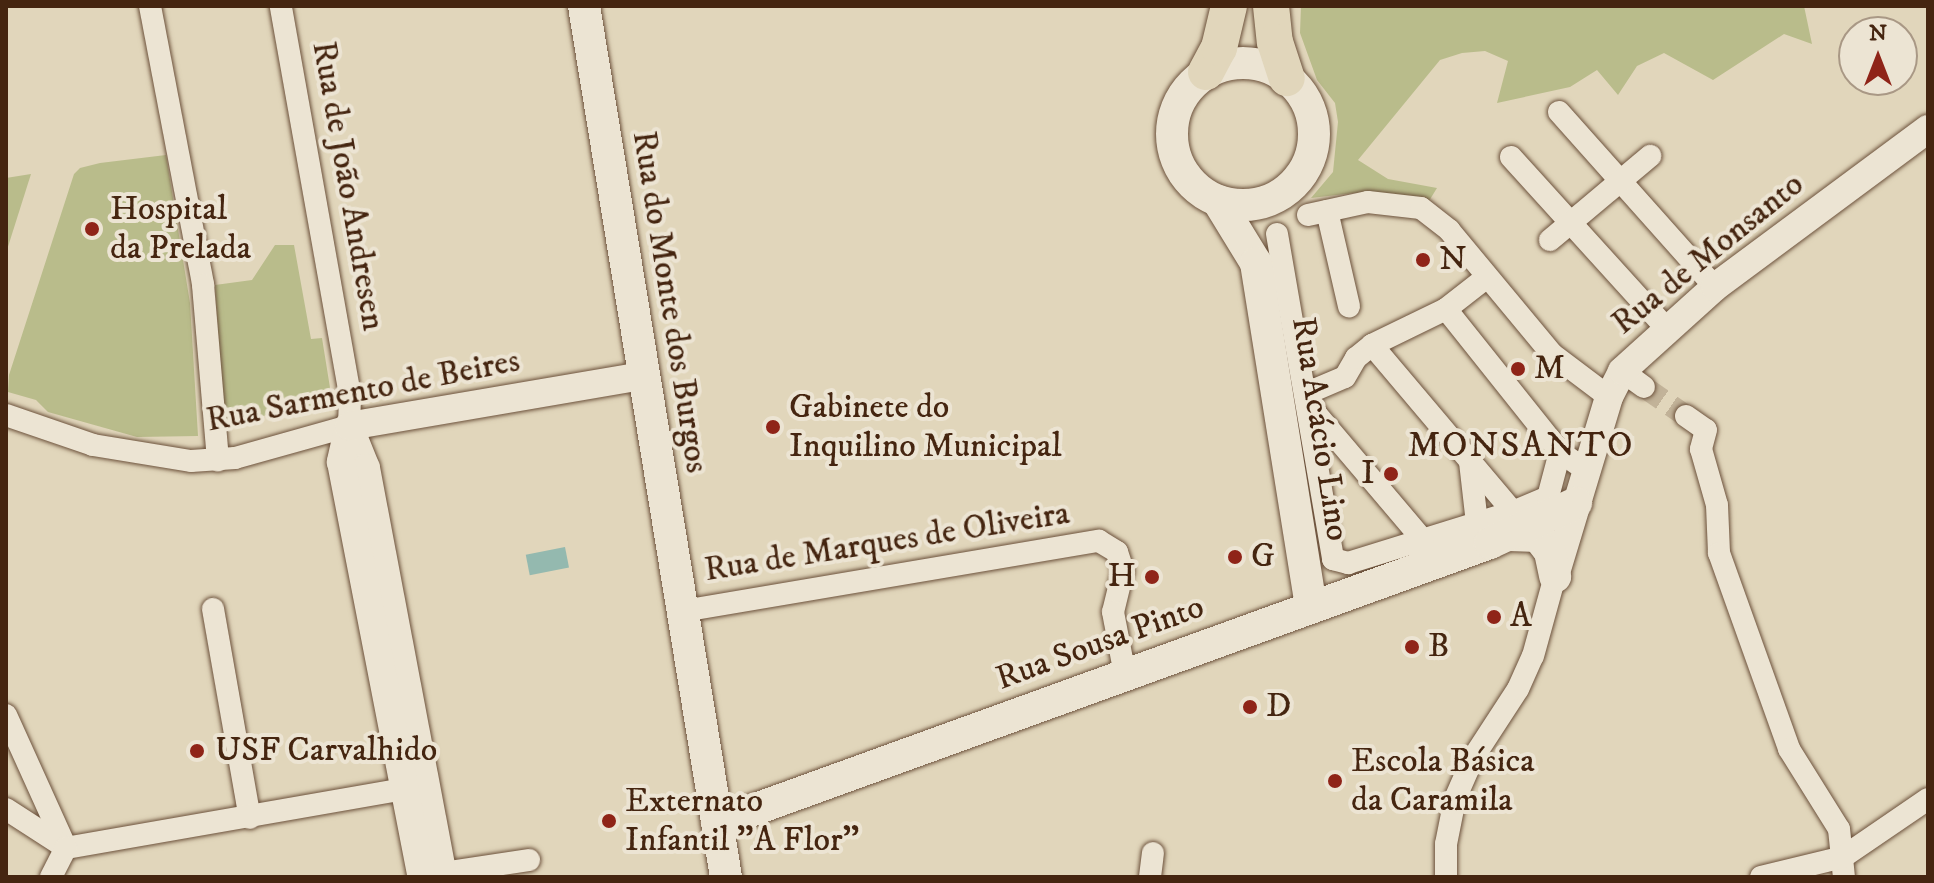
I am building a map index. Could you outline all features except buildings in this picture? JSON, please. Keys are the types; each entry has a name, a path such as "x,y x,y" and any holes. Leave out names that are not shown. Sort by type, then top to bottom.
{"highway":[{"path":"1206,72 1219,48 1229,6"},
{"path":"1271,6 1275,42 1287,78"}],"main road":[{"name":"Rua do Monte dos Burgos","path":"584,6 726,877"},
{"path":"1248,62 1269,67 1287,78 1303,95 1312,115 1314,138 1309,160 1297,179 1280,194 1243,205 1218,201 1185,176 1175,155 1171,131 1176,108 1188,88 1206,72 1226,64 1248,62"},
{"name":"Rua Acácio Lino","path":"1256,263 1267,223 1280,194"},
{"name":"Rua Acácio Lino","path":"1218,201 1256,263 1311,606"},
{"name":"Rua Sousa Pinto","path":"717,823 1311,606 1511,524 1576,503"},
{"path":"1511,524 1538,536 1550,552 1555,576"}],"street":[{"path":"150,6 203,285 218,460"},
{"name":"Rua de João Andresen","path":"281,6 350,395 349,426"},
{"path":"1559,112 1715,287"},
{"name":"Rua de Monsanto","path":"1446,877 1446,844 1455,799 1473,758 1528,667 1609,397 1633,379 1666,328 1715,287 1928,129"},
{"path":"1550,240 1650,156"},
{"path":"1511,157 1666,328"},
{"path":"1349,306 1317,213 1368,202 1421,208 1449,230 1552,354 1609,397"},
{"path":"1277,234 1333,559 1348,563 1477,523 1511,524 1548,497 1560,452"},
{"path":"1305,394 1345,377 1356,358 1372,345 1446,309 1487,277"},
{"path":"1446,309 1560,452 1586,470"},
{"path":"1372,345 1470,462 1511,524"},
{"name":"Rua Sarmento de Beires","path":"6,415 93,445 191,461 218,460 349,426 643,376"},
{"path":"1305,394 1317,415 1423,540"},
{"path":"1686,416 1706,430 1701,449 1717,505 1719,553 1789,749 1839,829 1843,867"},
{"path":"349,426 341,462 436,876 529,860"},
{"path":"1470,462 1477,523"},
{"name":"Rua de Marques de Oliveira","path":"683,611 1099,541 1117,552 1123,571 1113,612 1125,675"},
{"path":"213,609 250,818"},
{"path":"6,715 66,848"},
{"path":"6,809 66,848 415,787"},
{"path":"1761,877 1843,867 1928,799"},
{"path":"51,877 66,848"},
{"path":"1150,877 1153,853"}],"green space":[{"path":"1301,6 1804,6 1812,44 1784,34 1713,80 1664,53 1637,66 1618,95 1597,70 1570,87 1497,103 1508,61 1485,51 1462,53 1440,60 1358,160 1388,179 1437,188 1429,201 1354,193 1311,198 1333,172 1338,122 1335,103 1317,80 1300,33"},
{"path":"166,155 190,303 198,436 137,437 48,412 36,400 8,392 9,375 74,174 80,168 100,163"},
{"path":"31,174 6,253 6,178"},
{"path":"275,245 294,245 311,339 322,338 331,394 326,403 266,415 234,429 224,425 215,285 252,280"}],"water":[{"path":"565,547 569,568 530,575 526,555"}],"tunnel":[{"path":"1644,387 1686,416"}],"place":[{"name":"Hospital da Prelada","path":"92,229"},
{"name":"N","path":"1423,260"},
{"name":"M","path":"1518,369"},
{"name":"Gabinete do Inquilino Municipal","path":"773,427"},
{"name":"I","path":"1391,474"},
{"name":"G","path":"1235,557"},
{"name":"H","path":"1152,577"},
{"name":"A","path":"1494,617"},
{"name":"B","path":"1412,647"},
{"name":"D","path":"1250,707"},
{"name":"USF Carvalhido","path":"197,751"},
{"name":"Escola Básica da Caramila","path":"1335,781"},
{"name":"Externato Infantil \"A Flor\"","path":"609,821"}],"district":[{"name":"MONSANTO","path":"1521,446"}]}
